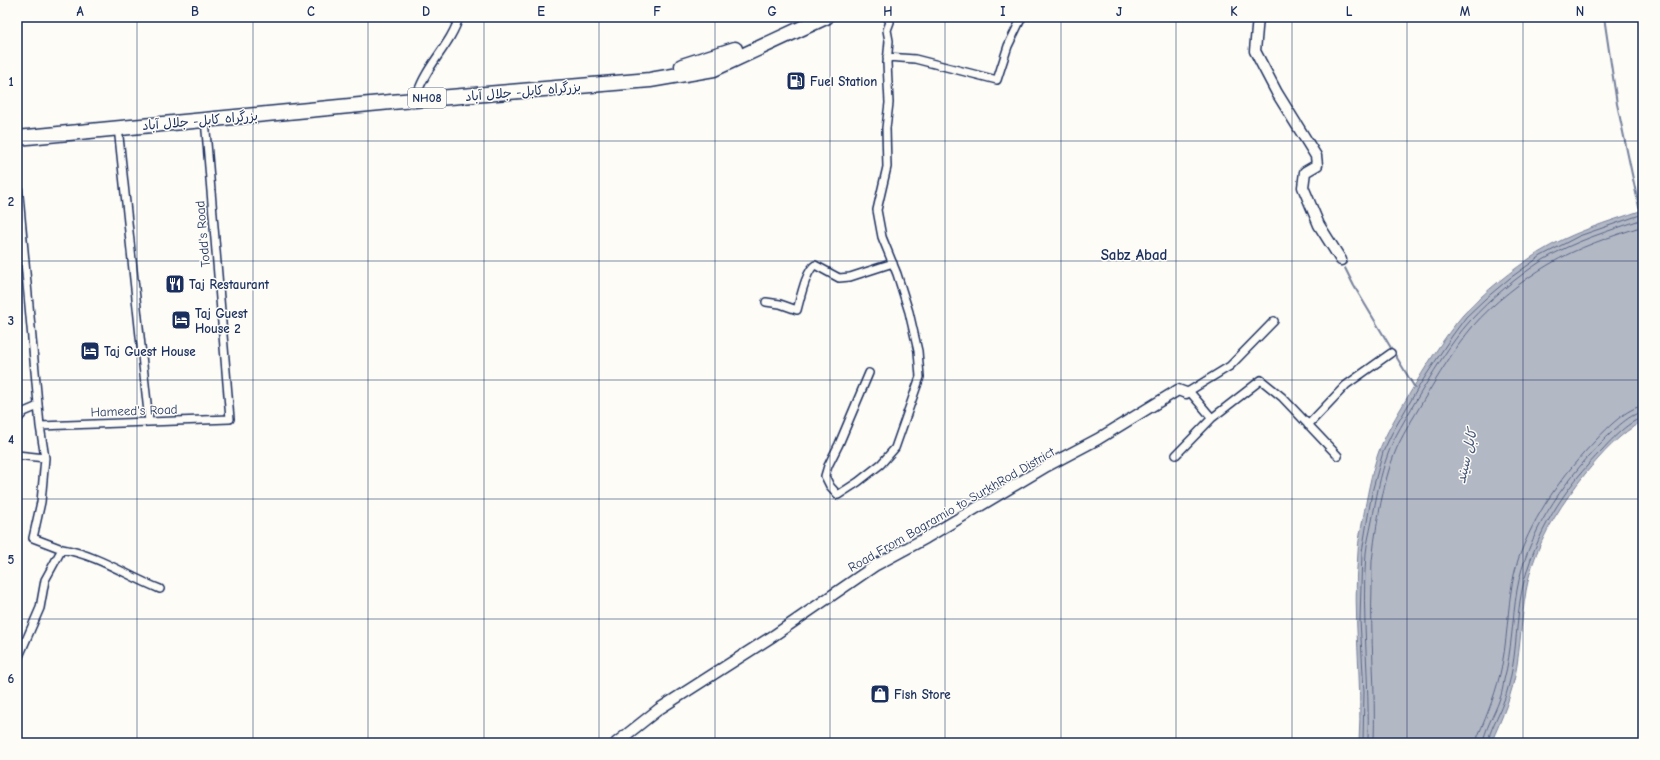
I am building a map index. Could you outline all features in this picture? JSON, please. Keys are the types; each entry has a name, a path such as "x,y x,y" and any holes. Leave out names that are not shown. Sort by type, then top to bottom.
{"highway":[{"name":"بزرگراه کابل- جلال آباد","path":"17,129 649,71 683,66 722,55 804,17"},
{"name":"بزرگراه کابل- جلال آباد","path":"17,138 205,119 650,80 714,69 826,17"}],"street":[{"path":"418,92 420,84 460,17"},
{"path":"869,373 825,476 830,486 838,495 881,464 895,448 920,377 918,351 909,312 893,263 882,237 877,210 886,167 886,128 889,103 887,57 889,41 887,30 890,22 887,17"},
{"path":"887,57 915,59 997,80 1008,46 1022,17"},
{"path":"1258,17 1255,50 1277,93 1316,156 1317,165 1305,172 1303,187 1319,225 1341,260"},
{"name":"Todd's Road","path":"205,119 230,419"},
{"path":"118,128 149,422"},
{"path":"17,174 44,458 41,502 33,538 62,550 80,553 115,567 138,581 160,589"},
{"path":"766,302 780,304 796,310 812,267 815,265 839,278 850,277 893,263"},
{"path":"1212,418 1188,392 1230,366 1274,321"},
{"path":"1308,425 1346,385 1391,353"},
{"path":"1176,455 1212,418 1261,380 1282,397 1338,456"},
{"name":"Road From Bagramio to SurkhRod District","path":"616,743 659,709 773,636 876,565 926,538 1047,466 1098,439 1178,390 1188,392"},
{"path":"17,420 24,412 38,406"},
{"name":"Hameed's Road","path":"40,426 230,419"},
{"path":"17,455 44,458"},
{"path":"17,661 40,608 45,580 62,550"}],"water":[{"name":"کابل سيند","path":"1643,210 1643,421 1619,438 1585,474 1561,506 1542,541 1532,566 1526,590 1517,665 1513,685 1503,715 1491,743 1359,743 1360,696 1356,600 1358,544 1374,468 1379,451 1388,431 1448,334 1471,306 1499,281 1518,266 1550,246 1589,228"}],"waterway":[{"path":"1604,17 1617,104 1639,207"},
{"path":"1345,268 1354,286 1415,388"}],"place":[{"name":"Fuel Station","path":"796,81"},
{"name":"Taj Restaurant","path":"175,284"},
{"name":"Taj Guest House 2","path":"181,320"},
{"name":"Taj Guest House","path":"90,351"},
{"name":"Fish Store","path":"880,694"}],"district":[{"name":"Sabz Abad","path":"1134,255"}]}
